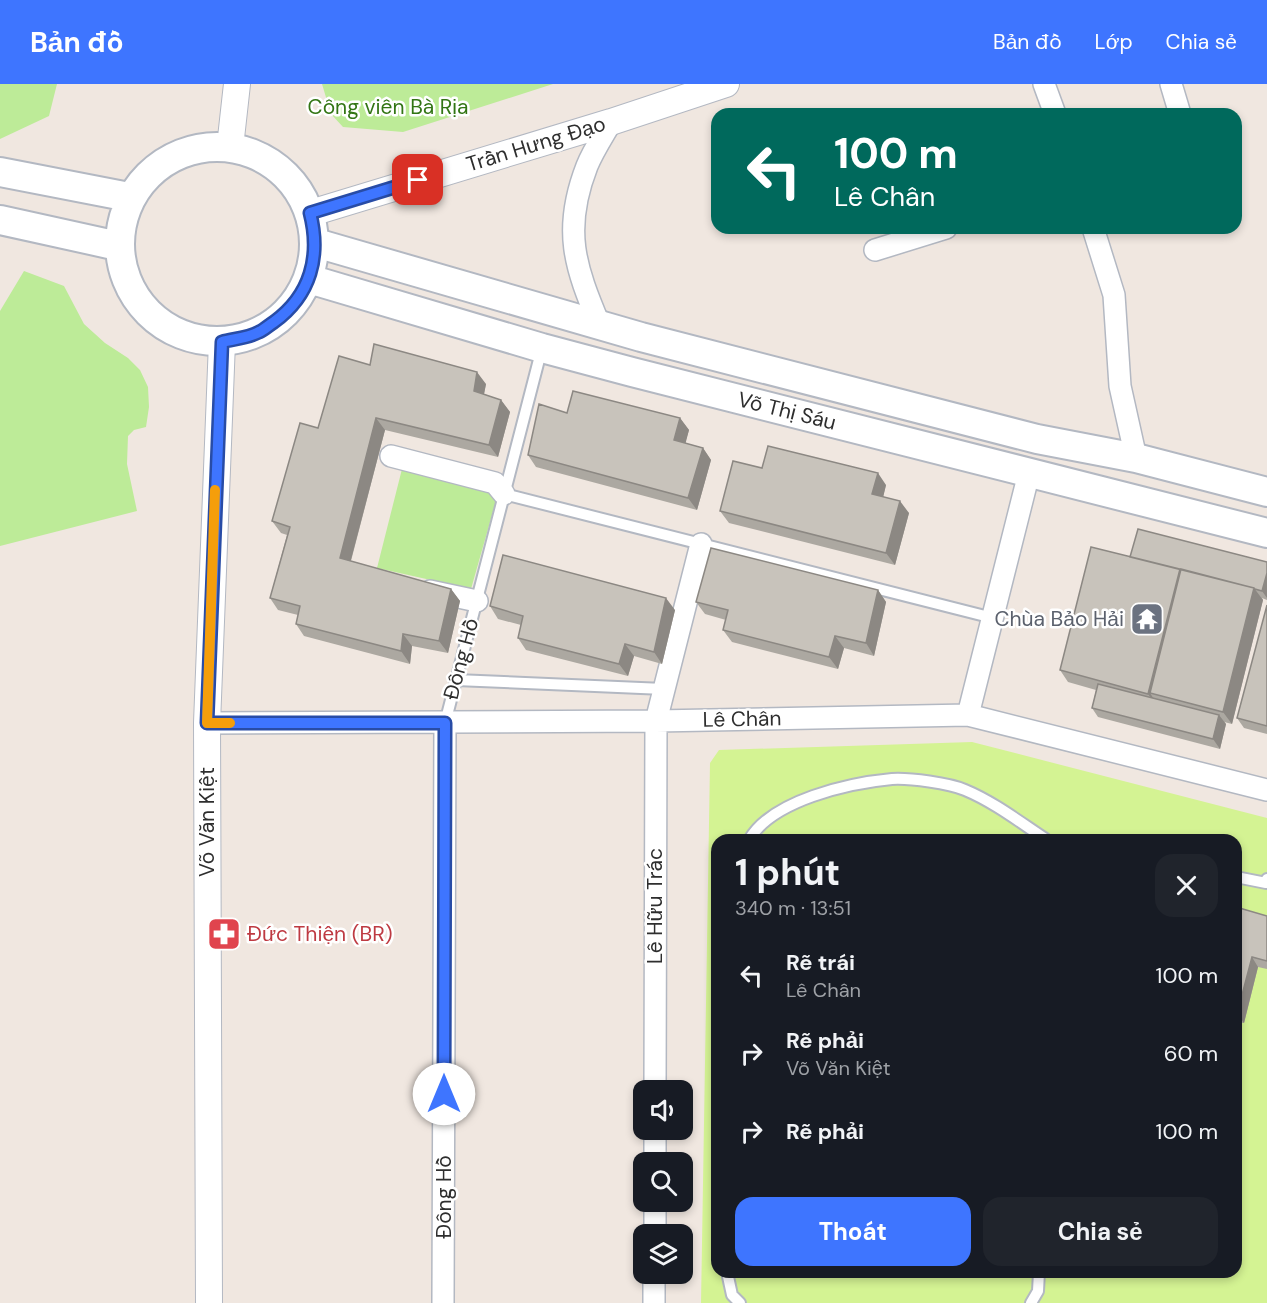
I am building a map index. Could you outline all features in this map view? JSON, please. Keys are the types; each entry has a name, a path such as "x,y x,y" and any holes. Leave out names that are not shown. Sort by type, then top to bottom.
{"main road":[{"path":"230,147 265,159 293,182 310,213 316,243 309,279 289,311 258,333 222,342 191,338 163,326 141,305 125,278 118,246 129,196 160,165 193,149 230,147"},
{"path":"0,172 129,196"},
{"path":"0,220 118,246"},
{"name":"Võ Thị Sáu","path":"316,243 600,326 1038,439 1136,458 1267,492"},
{"name":"Võ Thị Sáu","path":"309,279 542,348 1267,533"}],"street":[{"path":"230,147 237,84"},
{"name":"Trần Hưng Đạo","path":"310,213 611,122 726,84"},
{"path":"1044,84 1053,108"},
{"path":"1171,84 1178,108"},
{"path":"600,326 577,264 572,234 575,205 587,165 611,122"},
{"path":"874,250 926,234"},
{"path":"1095,234 1114,295 1120,386 1136,458"},
{"name":"Võ Văn Kiệt","path":"209,1303 207,723 222,342"},
{"path":"391,456 495,483 504,494"},
{"path":"968,715 1029,473"},
{"name":"Lê Hữu Trác","path":"655,1080 656,721 701,544"},
{"path":"410,586 477,601"},
{"name":"Lê Chân","path":"207,723 656,721 968,715 1267,790"},
{"name":"Đông Hồ","path":"443,1303 445,723"},
{"path":"654,1284 654,1303"}],"lane":[{"name":"Đông Hồ","path":"445,723 542,348"},
{"path":"504,494 993,618"},
{"path":"456,680 664,689"},
{"path":"752,834 782,809 853,784 894,779 924,781 964,789 1038,834"},
{"path":"1242,878 1266,883 1267,879"},
{"path":"728,1278 732,1295 740,1303"},
{"path":"1031,1303 1038,1291 1038,1278"}],"green space":[{"path":"0,84 57,84 49,116 0,139"},
{"name":"Công viên Bà Rịa","path":"322,84 553,84 403,132 343,127 331,114"},
{"path":"24,271 64,286 84,324 140,370 148,387 149,407 146,427 134,430 128,436 127,464 137,511 0,546 0,311"},
{"path":"402,469 498,494 471,589 377,568"},
{"path":"972,742 1267,818 1267,1303 701,1303 710,763 719,750"}],"building":[{"path":"374,344 477,372 474,391 501,400 489,445 376,418 340,558 451,589 439,641 403,634 401,651 296,624 300,606 270,598 290,527 272,521 300,423 318,428 339,356 370,365"},
{"path":"573,391 680,418 674,440 703,448 688,498 528,455 539,404 567,413"},
{"path":"768,446 878,473 872,494 900,501 886,553 720,511 733,461 762,468"},
{"path":"1138,529 1267,562 1267,573 1262,591 1130,557"},
{"path":"1091,547 1180,569 1148,694 1060,670"},
{"path":"711,548 878,590 866,643 835,636 829,657 723,630 728,610 696,602"},
{"path":"503,555 666,598 654,652 625,644 619,664 518,638 523,616 490,606"},
{"path":"1181,569 1254,588 1223,712 1150,693"},
{"path":"1267,605 1267,726 1237,718"},
{"path":"1098,684 1219,715 1213,739 1092,708"},
{"path":"1242,909 1267,916 1267,961 1252,957 1242,995"}],"slow traffic":[{"path":"215,490 207,723 230,723"}],"place":[{"name":"Chùa Bảo Hải","path":"1147,619"},
{"name":"Đức Thiện (BR)","path":"224,934"}],"route":[{"path":"418,180 310,213 316,243 314,261 309,279 289,311 258,333 222,342 207,723 445,723 444,1094"}]}
